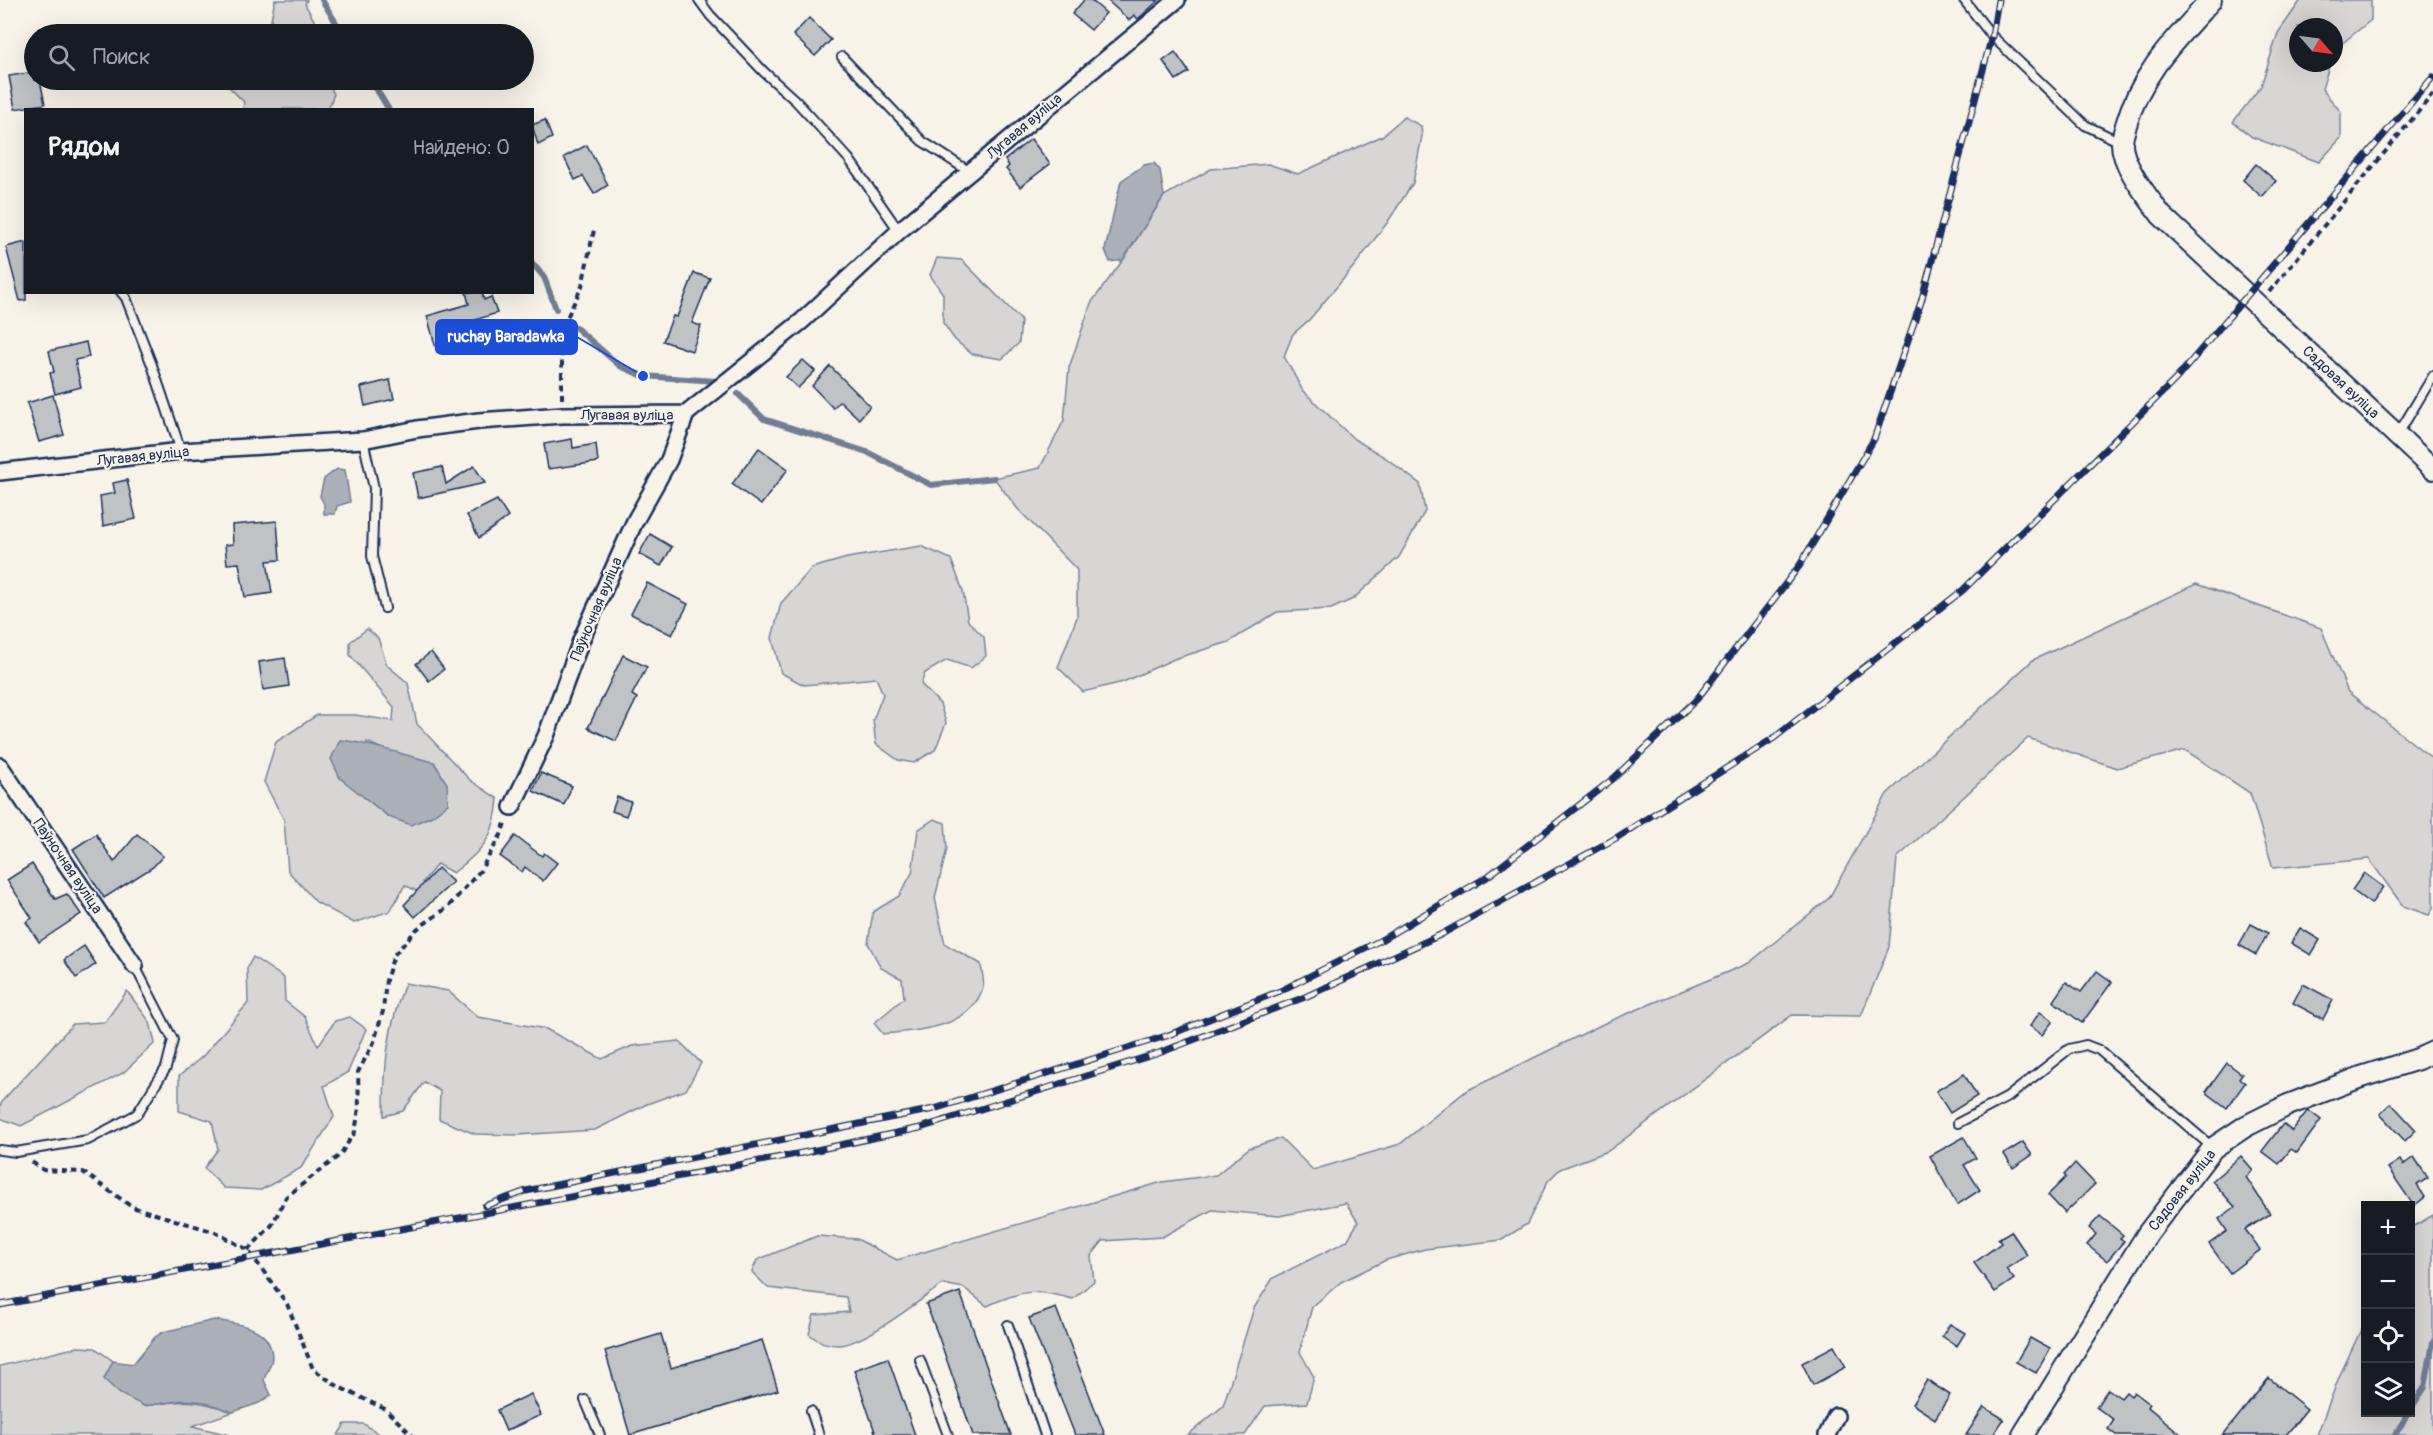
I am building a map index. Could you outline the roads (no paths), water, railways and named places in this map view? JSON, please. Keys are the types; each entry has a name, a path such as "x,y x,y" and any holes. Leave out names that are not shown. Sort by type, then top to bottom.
{"street":[{"name":"Лугавая вуліца","path":"0,472 181,451 363,440 417,429 479,421 562,415 686,414 802,321 899,231 1177,0"},
{"path":"2121,143 2130,111 2145,77 2211,0"},
{"name":"Садовая вуліца","path":"2121,143 2132,173 2161,214 2433,469"},
{"name":"Паўночная вуліца","path":"512,807 546,736 582,638 635,521 669,460 686,414"},
{"name":"Паўночная вуліца","path":"0,766 135,966"},
{"name":"Садовая вуліца","path":"2023,1435 2148,1233 2213,1148 2246,1126 2288,1105 2433,1052"},
{"path":"1827,1435 1836,1416"}],"lane":[{"path":"699,0 710,15 764,72 796,101 849,159 899,231"},
{"path":"1964,0 1992,36 2085,125 2121,143"},
{"path":"842,57 922,141 970,172"},
{"path":"123,294 152,365 181,451"},
{"path":"2398,434 2433,376"},
{"path":"363,440 374,488 372,556 386,608"},
{"path":"0,1150 16,1152 88,1140 137,1114 166,1068 173,1040 135,966"},
{"path":"1958,1123 2008,1097 2069,1049 2086,1045 2099,1050 2213,1148"},
{"path":"1008,1325 1045,1435"},
{"path":"920,1360 948,1435"},
{"path":"585,1400 600,1435"},
{"path":"810,1411 819,1435"}],"waterway":[{"path":"322,0 337,24"},
{"path":"377,90 388,108"},
{"path":"534,265 544,277 556,309"},
{"path":"575,327 620,366 643,376 716,381"},
{"path":"738,394 764,419 867,452 931,485 994,478"},
{"path":"2415,1402 2425,1387 2433,1342"},
{"path":"2395,1435 2406,1417"}],"railway":[{"path":"485,1206 526,1191 934,1109 1166,1036 1280,991 1381,940 1487,877 1614,778 1697,699 1800,565 1874,439 1921,302 1992,36 1998,0"},
{"path":"0,1305 807,1152 920,1128 1159,1053 1305,997 1440,935 1616,838 1774,738 1963,590 2176,379 2433,77"}],"place":[{"name":"ruchay Baradawka","path":"643,376"}]}
